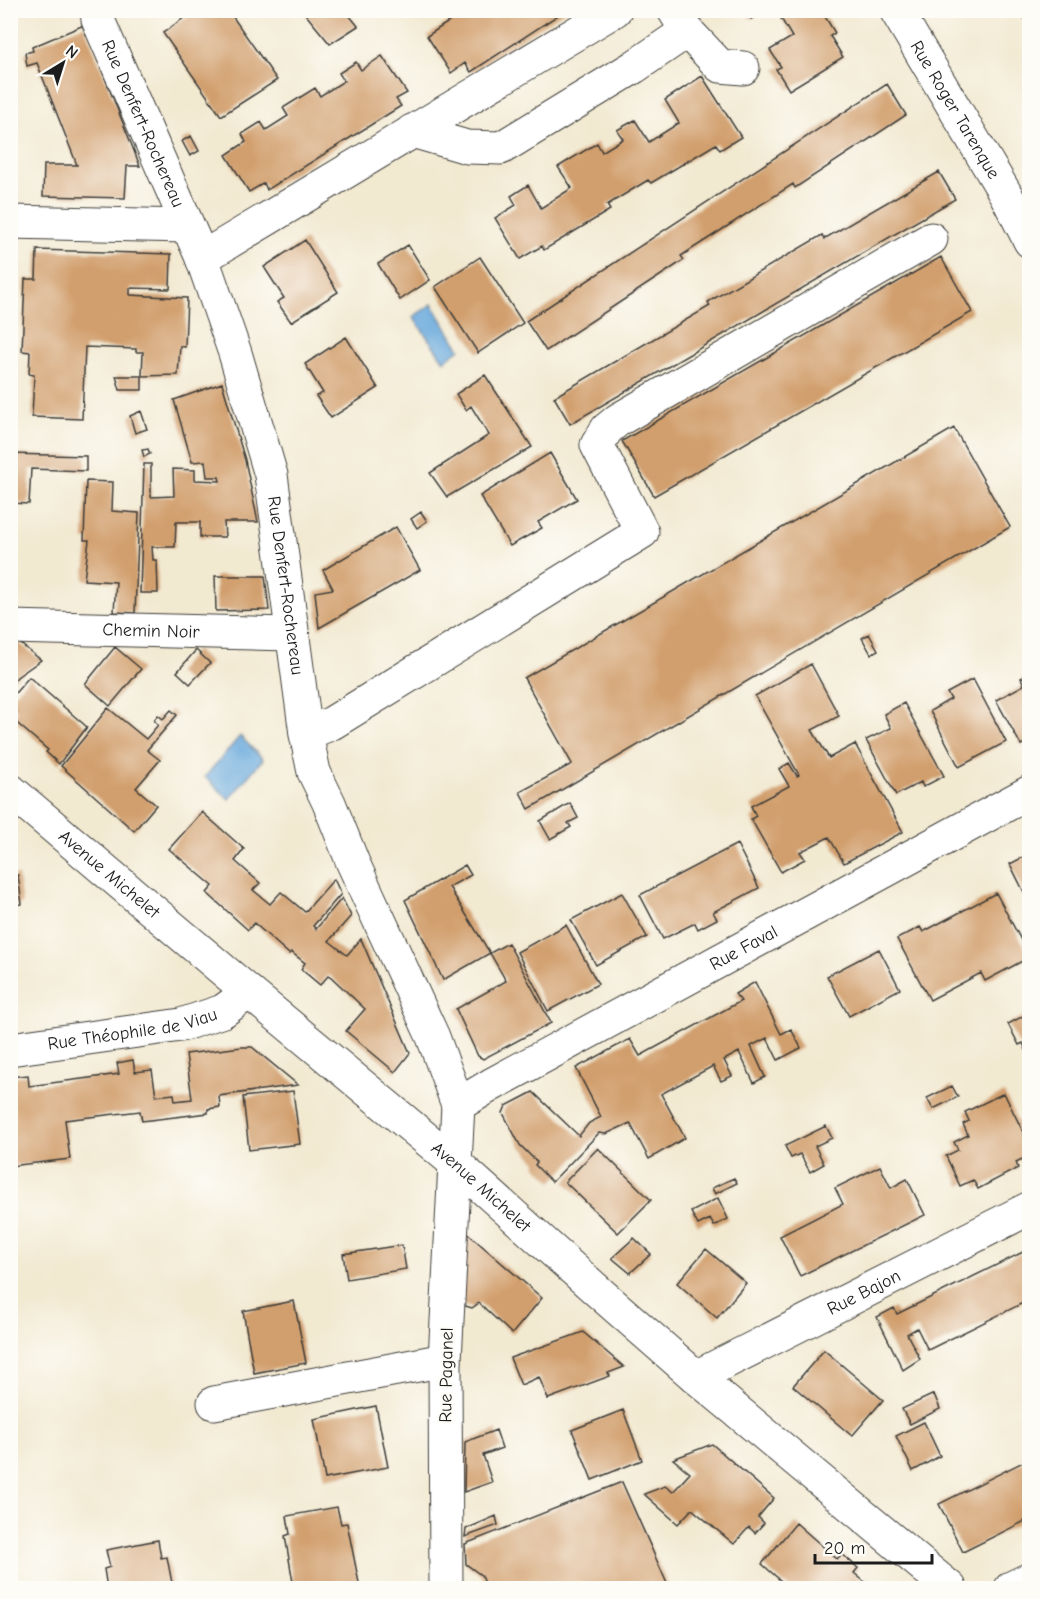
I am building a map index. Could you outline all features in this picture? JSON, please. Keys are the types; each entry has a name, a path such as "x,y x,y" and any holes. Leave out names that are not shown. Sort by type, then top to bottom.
{"street":[{"name":"Rue Denfert-Rochereau","path":"97,10 98,20 202,258 235,353 271,475 306,734 314,772 357,874 433,1037 458,1105 454,1162"},
{"path":"202,258 615,10"},
{"name":"Rue Roger Tarenque","path":"896,10 1005,194 1029,241"},
{"path":"412,131 467,147 501,148 634,67 681,21 720,66 743,68"},
{"path":"10,222 187,226"},
{"path":"306,734 332,723 642,532 597,445 607,429 931,239"},
{"name":"Chemin Noir","path":"10,627 292,634"},
{"name":"Avenue Michelet","path":"10,790 454,1162 696,1377 950,1588"},
{"name":"Rue Faval","path":"458,1105 1029,792"},
{"name":"Rue Théophile de Viau","path":"10,1049 181,1025 223,1011 249,992"},
{"name":"Rue Paganel","path":"446,1588 445,1360 454,1162"},
{"name":"Rue Bajon","path":"696,1377 1029,1208"},
{"path":"214,1403 445,1360"},
{"path":"1011,1588 1029,1579"}],"water":[{"path":"432,304 460,349 444,361 413,317"},
{"path":"240,736 263,759 229,799 205,777"}],"building":[{"path":"195,10 228,10 277,80 221,116 163,33"},
{"path":"302,10 345,10 358,26 330,44"},
{"path":"453,10 566,10 471,72 465,63 451,73 427,36 450,21 446,15"},
{"path":"745,10 766,10 751,19"},
{"path":"776,10 821,10 835,33 830,36 843,57 789,90 776,69 781,67 770,50 792,37"},
{"path":"1015,10 1029,10 1029,27 1022,13 1017,15"},
{"path":"84,25 140,166 127,166 125,198 43,196 44,165 77,165 37,63 27,66 25,53 33,51 32,47"},
{"path":"382,56 407,93 396,99 401,106 267,190 264,183 249,192 226,155 246,142 242,134 261,122 266,130 288,116 283,108 315,88 320,96 344,81 339,73 356,62 361,70"},
{"path":"702,76 741,137 720,150 716,144 651,183 648,180 607,205 610,210 544,250 542,246 520,259 495,218 516,205 511,196 528,185 541,208 572,188 558,167 597,143 602,152 623,139 617,130 635,120 649,142 679,123 665,100"},
{"path":"887,84 906,115 795,188 793,184 681,256 684,260 546,351 526,321"},
{"path":"191,136 199,151 190,156 182,141"},
{"path":"939,172 955,199 570,424 554,397 710,306 708,302 822,235 824,239"},
{"path":"305,240 338,292 291,322 277,302 284,298 264,267"},
{"path":"408,245 430,280 400,300 378,264"},
{"path":"37,250 171,254 170,289 130,288 130,295 187,298 185,347 180,346 178,375 142,376 143,352 136,352 136,349 85,347 82,419 32,417 34,375 29,374 30,352 22,351 25,279 36,279"},
{"path":"480,257 523,323 478,353 435,287"},
{"path":"941,257 972,312 654,496 622,441"},
{"path":"346,337 378,388 331,418 316,396 323,393 305,364"},
{"path":"485,375 532,447 447,497 430,473 489,435 471,406 466,410 456,394"},
{"path":"116,376 142,376 142,390 120,390"},
{"path":"222,383 245,460 258,522 224,522 225,537 200,537 200,522 176,522 175,547 152,547 153,560 157,560 158,593 140,593 144,464 151,464 151,497 174,496 173,469 195,470 195,480 220,481 219,477 207,477 205,461 192,462 174,400"},
{"path":"141,411 147,429 135,433 130,416"},
{"path":"954,428 1010,527 529,809 520,792 572,764 524,678"},
{"path":"148,449 150,454 144,457 142,450"},
{"path":"550,453 577,499 538,522 542,528 510,546 480,496"},
{"path":"10,454 86,456 86,471 31,469 29,504 10,503"},
{"path":"86,481 113,482 112,511 139,513 135,613 114,612 116,582 84,580 89,540 84,540"},
{"path":"421,512 427,521 417,528 411,519"},
{"path":"396,527 420,570 319,628 315,592 333,589 323,570"},
{"path":"215,576 265,576 269,610 216,611"},
{"path":"869,634 878,650 871,654 862,638"},
{"path":"18,642 41,660 17,677 10,685 10,651"},
{"path":"115,647 141,669 110,706 85,684"},
{"path":"196,650 210,663 190,684 177,672"},
{"path":"811,664 839,716 812,730 829,758 855,744 903,832 844,863 829,837 800,852 805,859 781,872 751,819 756,816 751,806 789,786 779,769 789,763 797,776 799,775 755,696"},
{"path":"1028,675 1029,741 1021,745 996,700 1024,685 1021,678"},
{"path":"29,677 87,727 59,764 46,752 48,750 11,718 17,711 10,705 10,699"},
{"path":"973,679 1006,742 959,767 930,711 951,699 947,693"},
{"path":"904,703 944,776 923,787 921,782 896,795 866,740 891,728 884,714"},
{"path":"108,708 146,739 158,725 154,720 158,715 163,719 171,710 177,715 147,750 160,760 136,788 156,805 134,831 61,766"},
{"path":"570,803 578,818 568,823 571,827 550,839 540,821"},
{"path":"202,812 244,849 235,861 260,883 253,890 270,904 281,892 305,912 334,879 341,894 313,926 316,929 342,898 351,916 329,941 347,955 361,939 410,1053 395,1072 346,1031 365,1009 329,975 320,985 301,969 305,963 291,952 289,954 254,923 248,930 207,893 213,886 169,849"},
{"path":"737,844 759,888 713,912 717,919 698,929 695,923 663,939 640,895"},
{"path":"1029,854 1029,902 1010,864"},
{"path":"465,865 471,875 449,887 490,953 443,980 405,900"},
{"path":"18,875 22,904 10,906 10,876"},
{"path":"622,893 647,937 596,965 571,920"},
{"path":"996,893 1030,957 985,981 981,973 930,1000 897,939 920,927 923,932"},
{"path":"566,925 598,984 548,1011 517,952"},
{"path":"508,943 551,1023 483,1059 478,1056 456,1009 506,981 490,953"},
{"path":"879,949 900,989 849,1016 827,976"},
{"path":"755,982 781,1034 791,1029 801,1048 778,1060 767,1038 751,1046 765,1077 754,1083 739,1052 724,1060 732,1076 721,1081 713,1066 661,1094 685,1138 649,1159 630,1123 606,1134 599,1133 552,1182 535,1165 537,1162 520,1145 503,1113 506,1106 533,1092 579,1136 589,1123 601,1117 576,1068 630,1039 640,1056 741,1001 735,994"},
{"path":"1029,1013 1029,1057 1023,1043 1019,1045 1008,1024"},
{"path":"252,1047 298,1085 219,1096 220,1107 208,1109 208,1113 142,1121 140,1111 65,1120 70,1159 10,1166 10,1077 28,1075 29,1086 119,1074 117,1063 133,1060 135,1072 152,1070 156,1096 174,1094 175,1101 192,1099 186,1054"},
{"path":"952,1086 958,1097 933,1109 927,1098"},
{"path":"293,1091 300,1144 249,1150 243,1097"},
{"path":"1004,1093 1029,1144 1029,1156 1016,1162 1018,1168 978,1189 973,1180 960,1186 946,1156 958,1150 954,1142 968,1135 963,1124 969,1121 965,1112"},
{"path":"826,1126 832,1138 815,1146 824,1164 810,1172 800,1154 791,1158 785,1146"},
{"path":"598,1148 651,1200 618,1233 565,1182"},
{"path":"880,1166 891,1188 907,1179 925,1215 800,1276 780,1236 843,1204 835,1188"},
{"path":"734,1178 737,1183 715,1194 712,1188"},
{"path":"718,1198 728,1219 714,1226 710,1219 698,1225 691,1212"},
{"path":"465,1231 542,1298 512,1334 479,1303 472,1308 462,1305"},
{"path":"634,1238 651,1254 630,1273 612,1258"},
{"path":"402,1245 406,1269 347,1279 343,1254"},
{"path":"706,1249 746,1283 717,1318 677,1283"},
{"path":"1029,1249 1029,1300 928,1350 917,1328 907,1334 920,1359 903,1370 877,1317 894,1308 897,1314"},
{"path":"294,1301 306,1363 254,1373 243,1311"},
{"path":"583,1332 624,1367 608,1373 610,1376 548,1399 539,1377 521,1385 510,1358"},
{"path":"824,1350 883,1400 852,1436 793,1386"},
{"path":"934,1394 940,1409 910,1424 902,1409"},
{"path":"376,1406 388,1467 325,1479 314,1419"},
{"path":"623,1410 642,1460 592,1480 572,1430"},
{"path":"924,1422 940,1456 913,1471 896,1436"},
{"path":"496,1430 502,1448 483,1455 492,1482 464,1492 465,1442"},
{"path":"712,1444 774,1498 758,1517 764,1523 755,1533 749,1527 734,1544 692,1509 678,1524 644,1494 665,1486 673,1492 690,1473 673,1459"},
{"path":"1029,1459 1029,1519 963,1552 939,1504"},
{"path":"622,1482 669,1588 487,1588 482,1576 466,1564 465,1544"},
{"path":"337,1507 341,1524 347,1523 360,1588 294,1588 285,1536 290,1534 287,1516"},
{"path":"496,1516 498,1525 465,1537 466,1529"},
{"path":"796,1523 837,1559 842,1554 858,1568 854,1573 872,1588 789,1588 762,1564"},
{"path":"158,1540 161,1558 167,1557 173,1588 107,1588 104,1569 110,1567 106,1550"}]}
